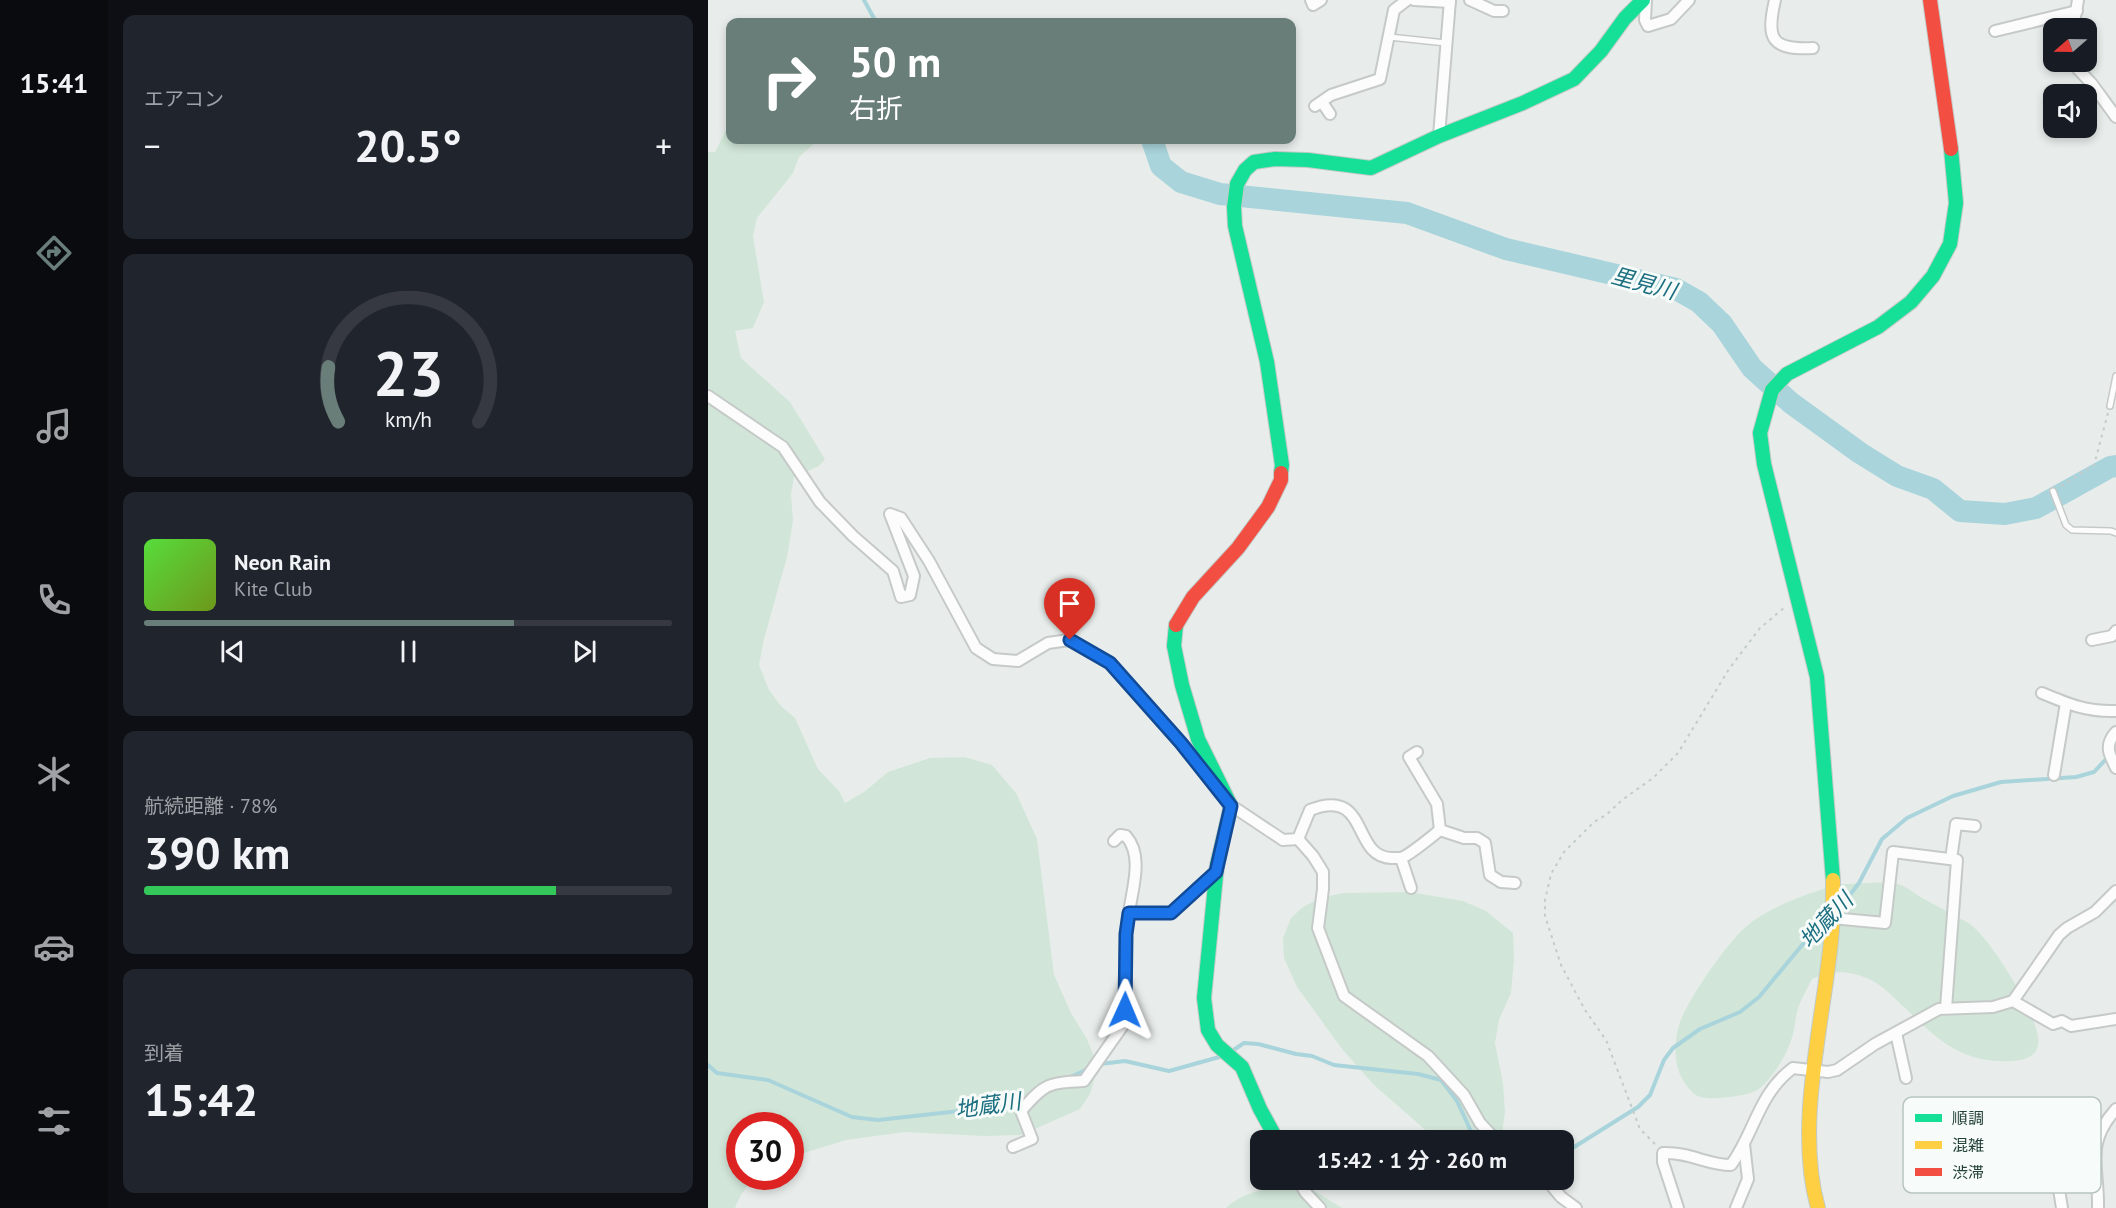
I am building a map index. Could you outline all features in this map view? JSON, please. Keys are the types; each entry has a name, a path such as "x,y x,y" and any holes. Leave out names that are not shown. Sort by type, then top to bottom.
{"street":[{"path":"1311,0 1313,5 1321,0"},
{"path":"1329,114 1318,104 1331,95 1380,79 1394,10 1407,0"},
{"path":"1414,0 1450,1 1438,136"},
{"path":"1470,0 1494,11 1503,11"},
{"path":"1644,0 1645,20 1648,26 1671,19 1689,0"},
{"path":"1272,1130 1242,1067 1218,1045 1208,1030 1204,998 1216,872 1231,806 1198,740 1182,685 1174,646 1176,623 1193,597 1238,548 1268,507 1281,480 1282,465 1267,362 1235,226 1234,207 1237,184 1245,170 1254,162 1275,159 1308,160 1371,168 1438,136 1523,103 1574,79 1601,51 1625,18 1644,0"},
{"path":"1775,0 1771,19 1774,41 1778,45 1795,49 1813,48"},
{"path":"1818,1208 1808,1148 1814,1069 1832,918 1833,877 1817,677 1764,464 1760,433 1772,390 1787,374 1878,327 1911,302 1934,276 1950,244 1956,203 1952,154 1930,0"},
{"path":"1995,31 2078,6"},
{"path":"2081,72 2116,117"},
{"path":"708,396 783,447 820,502 853,536 893,571 901,597 910,595 914,576 890,514 902,518 929,561 976,648 993,659 1018,661 1048,643 1070,640 1110,663 1181,743 1231,806 1283,840 1298,839"},
{"path":"2092,640 2112,636 2116,631"},
{"path":"2042,693 2090,710 2116,711"},
{"path":"2054,775 2066,703"},
{"path":"2116,732 2109,742 2108,751 2116,768"},
{"path":"1417,752 1409,757 1437,804 1440,830"},
{"path":"1298,839 1310,810 1323,805 1338,806 1352,814 1371,850 1385,858 1401,858 1440,830"},
{"path":"1951,860 1956,824 1975,826"},
{"path":"1440,830 1464,838 1477,838 1485,843 1490,875 1502,882 1515,883"},
{"path":"1013,1148 1032,1139 1021,1111 1035,1094 1052,1083 1084,1081 1124,1024 1126,934 1136,853 1126,836 1120,835 1114,841"},
{"path":"1298,839 1323,872 1318,928 1344,996 1428,1056 1464,1095 1487,1130"},
{"path":"1832,918 1885,923 1893,852 1957,860 1946,1008"},
{"path":"1401,858 1411,888"},
{"path":"1129,913 1171,913 1216,872"},
{"path":"1954,891 1967,892"},
{"path":"1678,1208 1663,1161 1664,1153 1680,1152 1721,1165 1731,1165 1763,1101 1780,1077 1793,1068 1828,1072 1837,1070 1940,1009 1993,1007 2013,1000 2060,935 2095,912 2116,891"},
{"path":"2013,1000 2053,1024 2062,1021 2071,1026 2116,1019"},
{"path":"1896,1033 1906,1078"},
{"path":"2101,1128 2116,1108"},
{"path":"1736,1208 1748,1179 1744,1143"},
{"path":"1304,1190 1320,1208"},
{"path":"1555,1190 1576,1208"},
{"path":"2060,1193 2062,1208"},
{"path":"2097,1193 2098,1208"}],"lane":[{"path":"1389,37 1446,43"},
{"path":"2110,406 2116,376"},
{"path":"2053,491 2066,525 2072,530 2116,533"}],"path":[{"path":"2053,491 2094,465 2110,406"},
{"path":"1664,1153 1640,1129 1606,1041 1585,1010 1561,965 1545,915 1545,900 1551,874 1564,852 1594,822 1653,778 1678,753 1729,669 1760,628 1796,599 1800,607"}],"green space":[{"path":"726,130 726,144 814,144 799,157 793,173 757,218 753,236 764,302 753,328 735,331 741,358 790,402 825,459 819,466 794,477 791,494 793,521 787,557 759,665 769,690 781,706 795,718 818,769 839,791 845,803 864,792 888,772 930,758 965,757 992,765 1016,793 1037,839 1054,975 1071,1013 1087,1039 1098,1067 1090,1094 1080,1109 1021,1135 984,1136 905,1132 846,1140 804,1153 804,1112 726,1112 726,1190 744,1190 735,1208 708,1208 708,152 715,152"},
{"path":"1839,884 1898,884 1970,924 1990,945 2024,1000 2037,1033 2038,1045 2035,1052 2025,1059 2014,1061 1980,1059 1966,1054 1940,1040 1874,982 1861,976 1840,972 1812,979 1798,1008 1788,1049 1766,1083 1747,1094 1735,1096 1707,1098 1694,1094 1683,1080 1677,1067 1677,1036 1685,1012 1710,971 1730,944 1758,918 1792,900"},
{"path":"1410,892 1463,901 1486,911 1513,933 1514,960 1511,993 1499,1020 1495,1043 1503,1083 1505,1113 1502,1130 1426,1130 1374,1085 1342,1049 1297,987 1284,958 1283,938 1291,918 1303,907 1320,898 1343,893"},
{"path":"1313,1190 1342,1208 1226,1208 1254,1192"}],"waterway":[{"path":"864,0 874,18"},
{"name":"里見川","path":"1153,144 1161,166 1181,182 1220,194 1407,213 1506,249 1676,289 1699,302 1722,324 1752,368 1791,403 1860,453 1897,476 1933,489 1960,511 2005,514 2036,508 2110,467 2116,466"},
{"name":"地蔵川","path":"1838,910 1859,883 1882,839 1907,818 1953,796 2001,782 2076,777 2094,772 2108,757"},
{"name":"地蔵川","path":"1574,1147 1638,1107 1650,1095 1664,1060 1673,1048 1700,1029 1740,1012 1759,997 1803,944 1814,940 1826,925"},
{"name":"地蔵川","path":"1232,1051 1244,1043 1258,1044 1312,1056 1334,1065 1418,1074 1441,1080 1457,1101 1470,1130"},
{"name":"地蔵川","path":"1100,1064 1125,1061 1169,1071 1223,1056"},
{"name":"地蔵川","path":"708,1065 717,1073 768,1080 852,1117 878,1120 1024,1102"},
{"name":"地蔵川","path":"1064,1080 1090,1068"}],"traffic: fast":[{"path":"1281,473 1282,465 1267,362 1235,226 1234,207 1237,184 1245,170 1254,162 1275,159 1308,160 1371,168 1439,136 1523,103 1574,79 1601,51 1625,18 1643,0"},
{"path":"1833,880 1817,677 1764,464 1760,433 1772,390 1787,374 1878,327 1911,302 1933,276 1950,244 1956,203 1951,149"},
{"path":"1176,625 1174,646 1182,685 1198,739 1231,806 1217,865 1204,998 1208,1030 1217,1045 1242,1067 1272,1130"}],"traffic: slow":[{"path":"1818,1208 1811,1175 1810,1106 1832,930 1833,880"}],"traffic: jam":[{"path":"1930,0 1951,149"},
{"path":"1176,625 1193,597 1238,548 1268,507 1281,480 1281,473"}],"route":[{"path":"1070,640 1110,663 1181,743 1231,806 1216,872 1171,913 1129,913 1126,934 1125,1010"}]}
